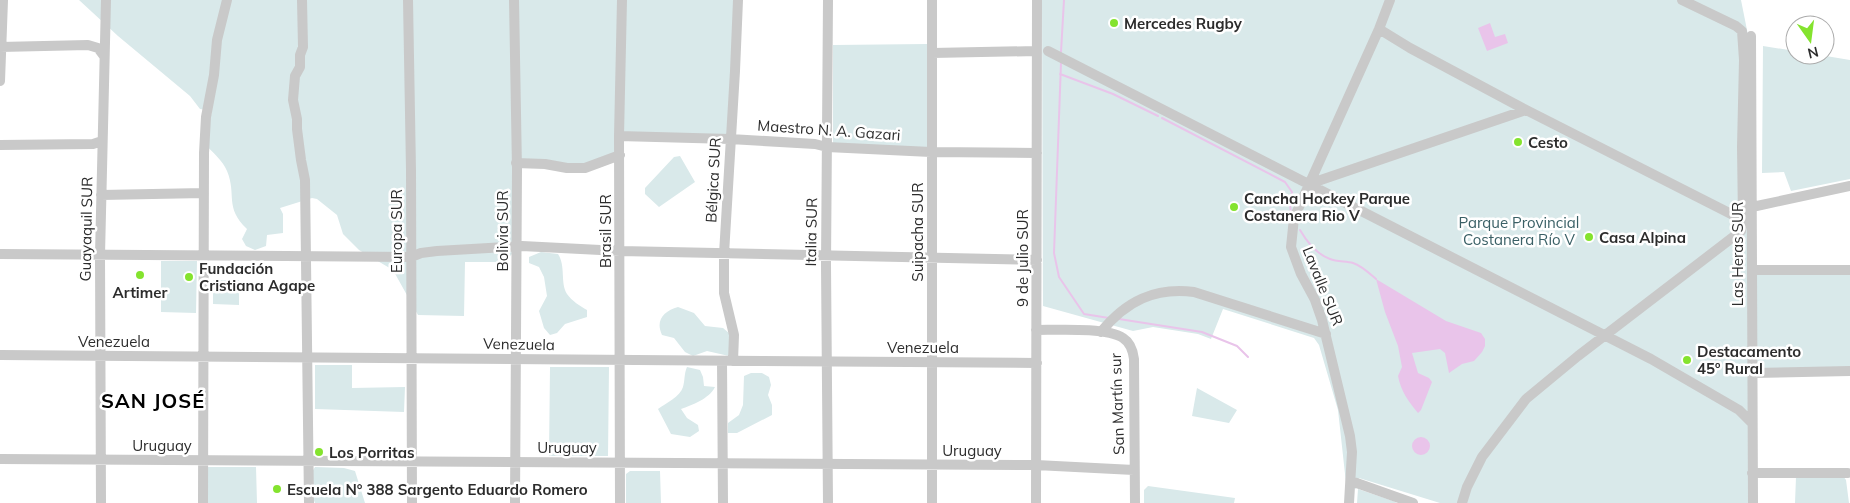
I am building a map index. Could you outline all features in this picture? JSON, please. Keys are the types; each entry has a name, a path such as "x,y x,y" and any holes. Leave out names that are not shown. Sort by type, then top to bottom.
{"street":[{"path":"0,81 2,0"},
{"name":"Guayaquil SUR","path":"100,503 100,255 106,0"},
{"path":"203,503 204,153 206,117 214,75 217,40 227,0"},
{"path":"302,0 303,48 300,55 300,68 295,76 293,100 301,160 306,180 309,503"},
{"name":"Europa SUR","path":"408,0 412,503"},
{"name":"Bolivia SUR","path":"514,0 517,247 516,503"},
{"name":"Brasil SUR","path":"620,503 619,136 622,0"},
{"name":"Bélgica SUR","path":"733,361 734,335 724,294 724,254 738,0"},
{"name":"Italia SUR","path":"828,0 826,256 828,503"},
{"name":"Suipacha SUR","path":"932,0 932,503"},
{"path":"932,53 1036,51 1037,0"},
{"name":"Lavalle SUR","path":"1348,503 1352,452 1350,436 1318,308 1301,274 1291,246 1294,218 1379,29 1390,0"},
{"path":"1462,503 1467,487 1482,457 1526,399 1741,231 1743,220 1744,60 1742,31 1736,26 1682,0"},
{"path":"1379,29 1410,48 1526,110 1743,220"},
{"name":"Las Heras SUR","path":"1752,36 1753,503"},
{"path":"0,47 88,45 98,48 104,56"},
{"name":"9 de Julio SUR","path":"1036,51 1036,503"},
{"path":"1048,51 1269,162 1652,359 1739,410 1752,423"},
{"path":"1309,184 1526,110"},
{"name":"Maestro N. A. Gazari","path":"619,136 730,139 815,144 827,147 932,152 1037,153"},
{"path":"0,144 93,144 102,141"},
{"path":"516,163 585,168 620,155"},
{"path":"1752,207 1850,186"},
{"path":"101,195 204,193"},
{"path":"0,254 411,257 421,253 437,251 517,247 724,254 1037,260"},
{"path":"1752,270 1850,270"},
{"path":"1036,330 1101,332 1112,318 1149,295 1177,290 1194,292 1326,334"},
{"name":"San Martín sur","path":"1101,332 1117,335 1125,339 1133,352 1134,503"},
{"name":"Venezuela","path":"0,355 1037,363"},
{"path":"722,361 721,463 723,503"},
{"path":"1752,372 1850,371"},
{"name":"Uruguay","path":"0,459 1036,465 1134,470"},
{"path":"1752,473 1849,474"},
{"path":"1351,481 1413,503"}],"green space":[{"path":"79,0 738,0 730,139 620,136 620,155 585,168 518,163 517,247 506,262 465,262 464,316 418,315 393,270 359,250 343,234 337,215 317,199 312,198 280,208 283,214 283,233 267,235 266,246 255,250 246,246 242,239 247,229 240,221 233,207 230,179 227,171 220,160 204,144 212,111 200,109 190,96 118,36"},
{"name":"Parque Provincial Costanera Río V","path":"1042,0 1741,0 1748,35 1748,503 1440,503 1359,478 1356,489 1346,483 1338,410 1319,345 1314,338 1223,309 1211,339 1198,334 1153,327 1133,331 1043,306"},
{"path":"927,44 927,148 833,143 833,45"},
{"path":"1763,46 1785,49 1785,65 1835,65 1835,58 1850,60 1850,179 1791,191 1784,172 1762,173"},
{"path":"680,156 695,182 659,207 645,194 645,188 674,157"},
{"path":"541,252 558,254 562,264 567,294 587,310 587,317 565,324 557,333 550,335 544,328 539,311 547,296 544,277 539,267 529,263 529,257"},
{"path":"161,261 197,261 196,313 161,312"},
{"path":"1755,274 1850,275 1850,368 1756,370"},
{"path":"213,280 239,280 239,305 213,304"},
{"path":"678,307 694,313 705,326 723,328 729,333 729,356 707,351 693,356 685,352 674,338 662,335 660,321 662,317"},
{"path":"315,365 352,365 352,388 405,387 404,412 315,409"},
{"path":"550,367 609,367 608,456 549,456"},
{"path":"687,367 700,370 704,386 715,387 705,398 681,409 687,418 698,425 699,431 690,437 671,434 658,409 676,397 681,391"},
{"path":"751,373 762,373 769,377 771,385 768,395 772,405 772,415 737,433 728,433 728,423 739,415 743,405 744,376"},
{"path":"1197,388 1237,410 1229,423 1192,416"},
{"path":"208,467 256,467 257,503 208,503"},
{"path":"315,467 344,468 355,471 365,503 315,503 311,490 311,475"},
{"path":"630,471 660,471 661,503 626,503 626,474"},
{"path":"1843,476 1846,480 1849,503 1795,503 1796,477"},
{"path":"1148,486 1235,498 1234,503 1144,503 1144,490"},
{"path":"1358,489 1393,501 1397,503 1357,503"}],"shaded area":[{"path":"1490,23 1495,37 1505,34 1508,43 1487,51 1478,28"},
{"path":"1376,279 1446,321 1481,333 1485,339 1485,346 1482,352 1474,361 1462,364 1449,373 1445,353 1440,349 1412,353 1418,373 1429,378 1432,382 1418,413 1405,396 1399,381 1398,376 1402,367 1398,346 1385,312"},
{"path":"1421,437 1427,440 1430,446 1427,452 1421,455 1415,452 1412,446 1415,440"}],"waterway":[{"path":"1061,52 1064,0"},
{"path":"1061,63 1054,253 1059,277 1084,314 1109,318"},
{"path":"1060,74 1113,94 1158,116"},
{"path":"1162,118 1285,182 1292,192 1291,214"},
{"path":"1300,230 1320,254 1333,260 1356,264 1376,279"},
{"path":"1119,319 1202,332 1237,346 1248,357"}],"place":[{"name":"Mercedes Rugby","path":"1114,23"},
{"name":"Cesto","path":"1518,142"},
{"name":"Cancha Hockey Parque Costanera Rio V","path":"1234,207"},
{"name":"Casa Alpina","path":"1589,237"},
{"name":"Artimer","path":"140,275"},
{"name":"Fundación Cristiana Agape","path":"189,277"},
{"name":"Destacamento 45º Rural","path":"1687,360"},
{"name":"Los Porritas","path":"319,452"},
{"name":"Escuela N° 388 Sargento Eduardo Romero","path":"277,489"}],"district":[{"name":"SAN JOSÉ","path":"153,400"}]}
